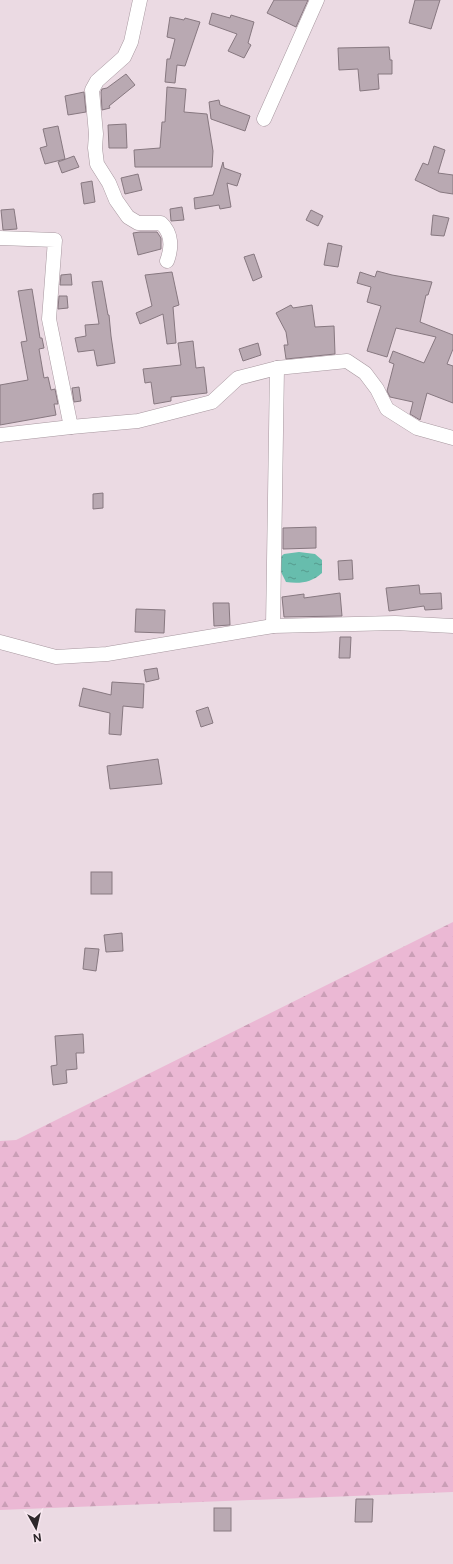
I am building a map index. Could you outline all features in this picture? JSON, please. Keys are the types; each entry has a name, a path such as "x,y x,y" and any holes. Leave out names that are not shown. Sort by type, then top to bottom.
{"street":[{"path":"140,0 131,42 124,57 97,81 92,90 96,134 95,148 97,164 109,183 116,200 128,217 138,223 161,223 168,231 170,253 167,261"},
{"path":"264,119 317,0"},
{"path":"0,238 55,240 49,319 71,427"},
{"path":"0,435 71,427 138,422 212,402 238,378 277,368 347,361 365,373 377,389 387,409 417,428 453,438"},
{"path":"273,626 277,368"},
{"path":"0,642 56,657 107,654 273,626 395,623 453,626"}],"green space":[{"path":"453,922 453,1492 0,1510 0,1141 16,1140"}],"water":[{"path":"299,552 315,554 322,560 322,573 314,579 305,582 286,582 280,570 278,559 284,554"}],"building":[{"path":"274,0 308,0 296,27 267,13"},
{"path":"415,0 440,0 431,29 409,23"},
{"path":"212,13 230,18 231,15 254,22 248,43 251,45 244,58 228,51 237,34 209,24"},
{"path":"170,17 184,20 185,18 200,22 185,66 177,65 175,83 165,82 167,59 170,59 175,39 167,37"},
{"path":"389,47 390,60 392,60 392,74 378,74 379,89 360,91 358,69 339,70 338,48"},
{"path":"126,74 135,85 109,106 110,108 102,110 102,89 107,88"},
{"path":"167,87 186,89 184,112 207,114 213,151 212,167 135,167 134,150 160,148 162,122 165,122"},
{"path":"84,92 86,112 68,115 65,96"},
{"path":"219,100 220,105 250,116 245,131 211,119 209,102"},
{"path":"126,124 127,148 109,148 108,125"},
{"path":"58,126 65,159 45,164 40,148 47,146 43,129"},
{"path":"434,146 445,150 438,173 453,175 453,194 440,192 415,180 423,163 428,165"},
{"path":"74,156 79,167 62,173 58,162"},
{"path":"223,162 224,168 241,174 237,186 227,183 231,207 220,209 219,205 195,209 194,198 213,195"},
{"path":"138,174 142,190 125,194 121,178"},
{"path":"92,181 95,202 84,204 81,183"},
{"path":"182,207 184,220 171,221 170,209"},
{"path":"14,209 17,229 3,230 1,210"},
{"path":"311,210 323,216 318,226 306,220"},
{"path":"433,215 449,218 444,236 431,235"},
{"path":"157,232 161,238 161,249 138,255 133,233"},
{"path":"328,243 342,246 338,267 324,265"},
{"path":"254,254 262,277 253,281 244,257"},
{"path":"377,271 432,282 428,295 426,295 420,322 453,335 453,349 447,364 453,366 453,403 427,393 420,420 410,414 413,402 390,397 387,391 394,364 389,362 393,351 424,363 436,337 396,328 387,357 367,351 381,306 367,302 371,287 357,283 360,272 375,277"},
{"path":"172,272 179,305 173,307 176,343 167,344 163,314 140,324 136,313 152,306 145,275"},
{"path":"71,274 72,285 60,285 61,275"},
{"path":"102,281 109,315 115,363 97,366 94,350 78,352 75,338 86,336 85,325 99,324 92,282"},
{"path":"32,289 40,338 42,338 44,348 39,349 44,378 48,377 51,390 55,389 58,404 54,404 56,415 0,425 0,385 28,380 21,342 27,341 18,291"},
{"path":"59,296 67,296 68,308 58,309"},
{"path":"291,305 293,308 312,305 315,327 334,326 335,354 286,359 284,345 288,345 286,332 276,313"},
{"path":"193,341 196,368 204,367 207,393 171,397 171,401 154,404 151,382 145,383 143,369 181,365 178,343"},
{"path":"258,343 261,355 243,361 239,349"},
{"path":"79,387 81,401 74,402 72,388"},
{"path":"103,493 103,508 93,509 93,494"},
{"path":"316,527 316,548 283,549 283,528"},
{"path":"352,560 353,579 339,580 338,561"},
{"path":"419,585 420,594 441,593 442,609 425,610 424,606 389,611 386,588"},
{"path":"340,593 342,616 284,617 282,597 304,594 304,598"},
{"path":"213,603 229,603 230,625 214,626"},
{"path":"136,609 165,610 164,633 135,632"},
{"path":"340,637 351,637 350,658 339,658"},
{"path":"157,668 159,679 146,682 144,670"},
{"path":"112,682 144,684 143,708 123,706 121,735 109,734 110,713 79,706 83,688 111,695"},
{"path":"208,707 213,723 201,727 196,711"},
{"path":"158,759 162,784 110,789 107,766"},
{"path":"91,872 112,872 112,894 91,894"},
{"path":"122,933 123,951 106,952 104,935"},
{"path":"85,948 99,949 96,971 83,969"},
{"path":"83,1034 84,1053 76,1053 77,1069 66,1070 67,1083 53,1085 51,1066 57,1065 55,1036"},
{"path":"356,1499 373,1499 372,1522 355,1522"},
{"path":"214,1508 231,1508 231,1531 214,1531"}]}
